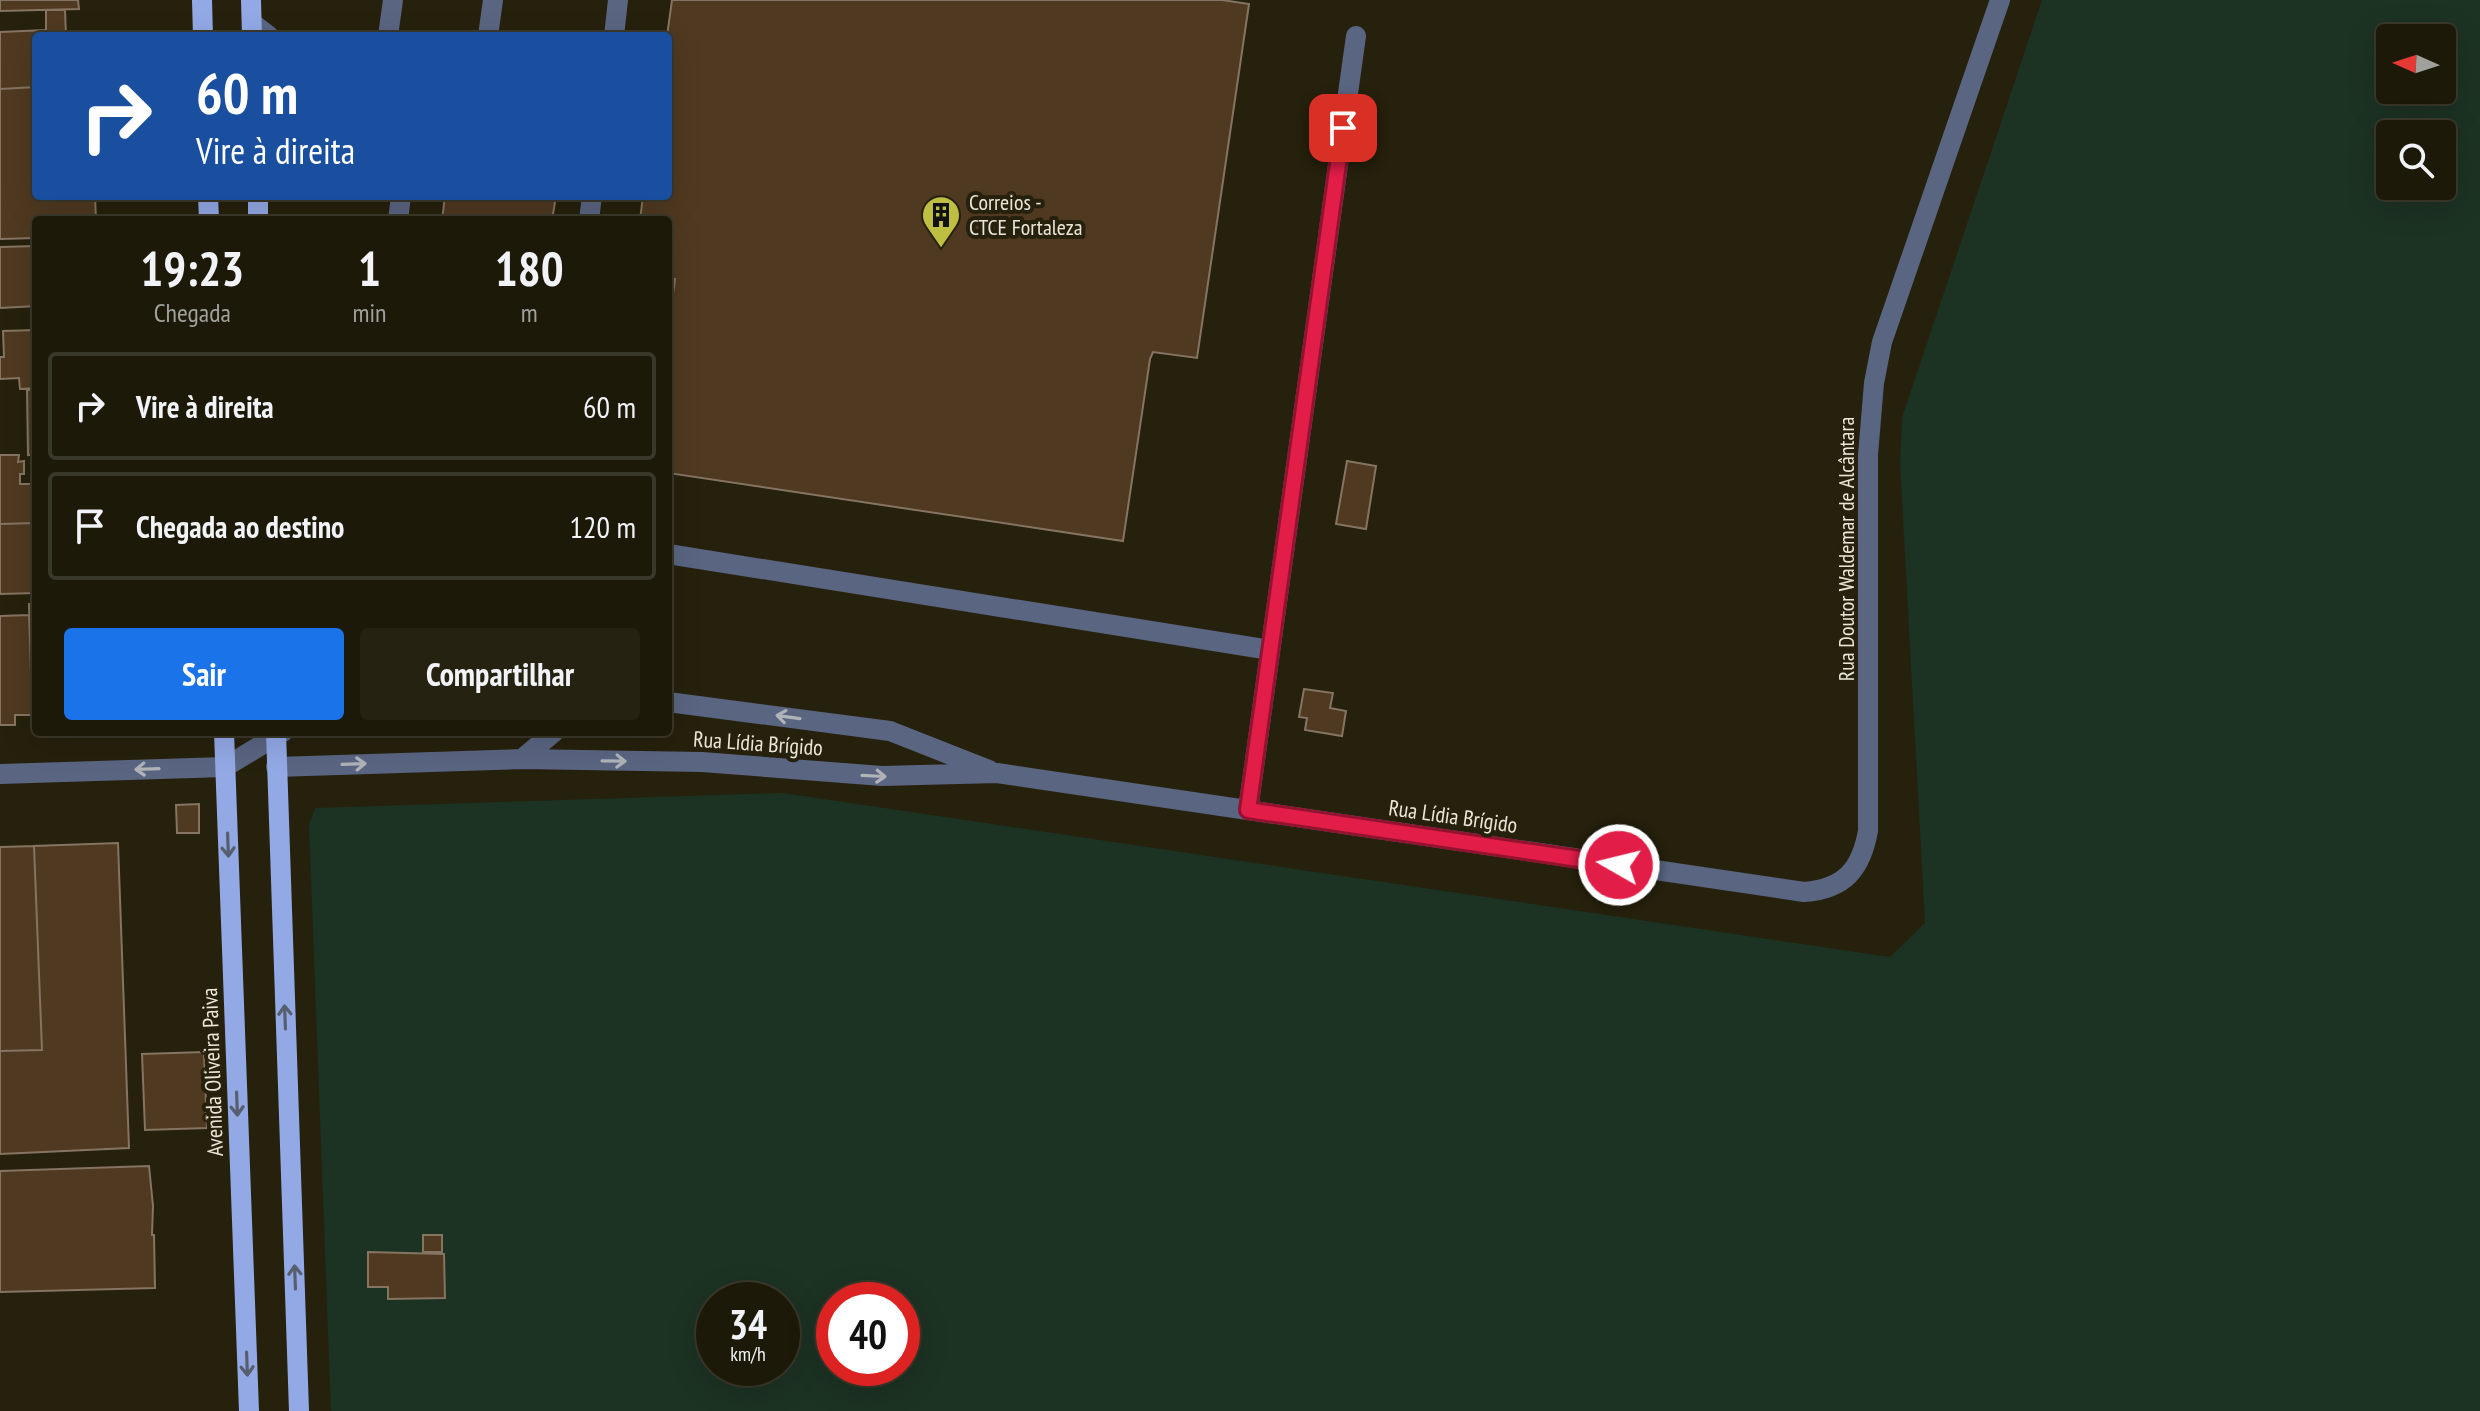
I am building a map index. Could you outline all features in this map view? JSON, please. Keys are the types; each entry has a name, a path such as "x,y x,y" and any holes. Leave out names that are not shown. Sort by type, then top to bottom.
{"main road":[{"path":"202,0 203,32"},
{"path":"251,0 252,29"},
{"name":"Avenida Oliveira Paiva","path":"224,736 249,1411"},
{"path":"278,736 276,767 299,1411"}],"street":[{"path":"389,32 393,0"},
{"path":"489,32 493,0"},
{"path":"614,32 618,0"},
{"name":"Rua Doutor Waldemar de Alcântara","path":"1868,831 1868,455 1874,383 1882,342 2000,0"},
{"path":"1248,810 1356,36"},
{"path":"672,555 1270,650"},
{"name":"Rua Lídia Brígido","path":"672,703 890,731 997,773"},
{"path":"0,774 225,767 273,736"},
{"path":"522,759 549,736"},
{"name":"Rua Lídia Brígido","path":"276,767 522,759 702,762 882,776 997,773 1804,892 1819,891 1846,878 1859,863 1868,831"}],"green space":[{"path":"2042,0 2480,0 2480,1411 331,1411 309,825 315,808 783,793 1890,957 1925,923 1900,463 1902,418"}],"building":[{"path":"0,0 78,0 79,9 0,11"},
{"name":"Correios - CTCE Fortaleza","path":"672,0 1222,0 1249,4 1197,358 1153,352 1150,359 1123,541 672,474 672,301 675,279 672,279 672,216 640,216 642,200 672,200 672,32 668,32"},
{"path":"46,10 65,10 66,32 32,32 32,87 0,89 0,32 46,30"},
{"path":"32,87 32,200 95,200 96,216 32,216 32,238 0,239 0,89"},
{"path":"444,200 555,200 553,216 442,216"},
{"path":"32,246 32,306 0,308 0,247"},
{"path":"32,330 32,388 20,389 19,378 0,379 0,357 4,357 3,331"},
{"path":"27,390 32,390 32,454 28,455"},
{"path":"0,455 19,455 18,462 24,461 20,484 32,484 32,523 0,524"},
{"path":"1347,461 1376,466 1366,529 1336,524"},
{"path":"32,523 32,593 0,594 0,524"},
{"path":"29,604 32,604 31,674"},
{"path":"29,615 32,715 15,715 15,725 0,725 0,616"},
{"path":"1304,689 1333,693 1330,708 1346,711 1342,736 1305,730 1307,718 1299,717"},
{"path":"199,804 199,833 177,833 176,805"},
{"path":"118,843 129,1148 0,1154 0,1051 42,1050 34,846"},
{"path":"34,846 42,1050 0,1051 0,847"},
{"path":"204,1052 207,1128 145,1130 142,1054"},
{"path":"149,1166 155,1288 0,1292 0,1171"},
{"path":"423,1235 442,1235 442,1252 423,1252"},
{"path":"368,1252 444,1254 445,1298 388,1299 388,1287 368,1287"}],"place":[{"name":"Correios - CTCE Fortaleza","path":"941,249"}],"route":[{"path":"1343,128 1248,810 1619,865"}]}
